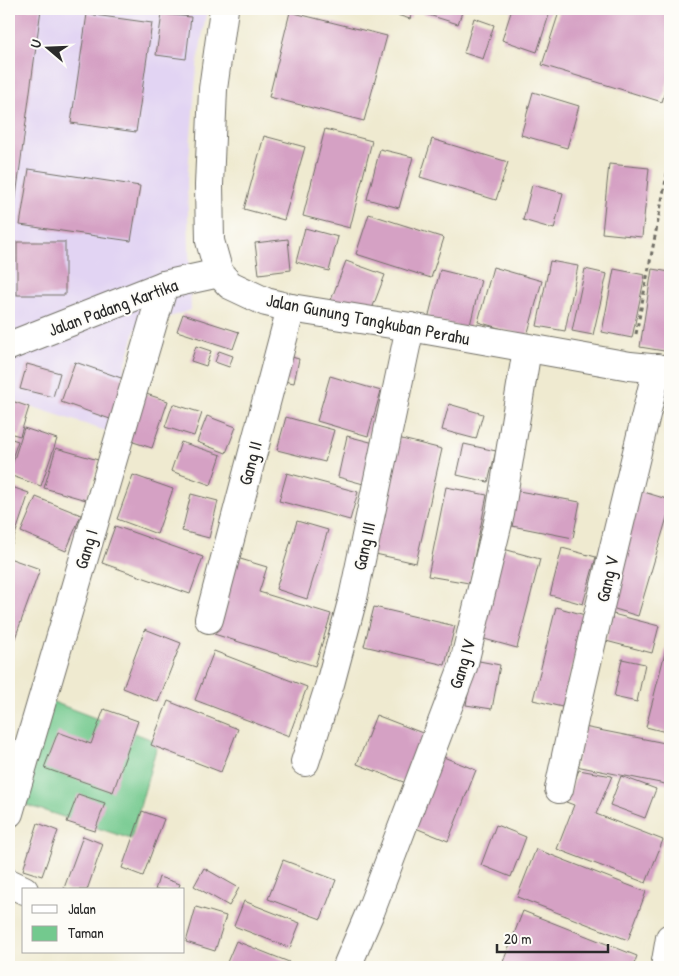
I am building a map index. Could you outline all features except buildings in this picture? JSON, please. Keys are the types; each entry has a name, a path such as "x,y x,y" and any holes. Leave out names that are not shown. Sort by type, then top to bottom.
{"street":[{"path":"219,274 210,241 209,185 213,89 224,9"},
{"name":"Jalan Padang Kartika","path":"9,346 164,285 219,274"},
{"name":"Jalan Gunung Tangkuban Perahu","path":"219,274 230,285 266,302 291,308 630,366 664,369"},
{"name":"Gang I","path":"9,813 164,285"},
{"name":"Gang II","path":"209,619 291,308"},
{"name":"Gang III","path":"305,762 330,684 353,598 410,327"},
{"name":"Gang IV","path":"348,964 371,910 465,659 500,514 528,349"},
{"name":"Gang V","path":"559,790 581,682 664,369"},
{"path":"9,883 22,889"},
{"path":"664,967 670,938"}],"path":[{"path":"630,366 670,159"}],"shaded area":[{"path":"9,9 207,9 197,66 187,182 191,310 136,328 106,431 9,399"}],"green space":[{"path":"35,695 158,742 131,839 11,800"}]}
